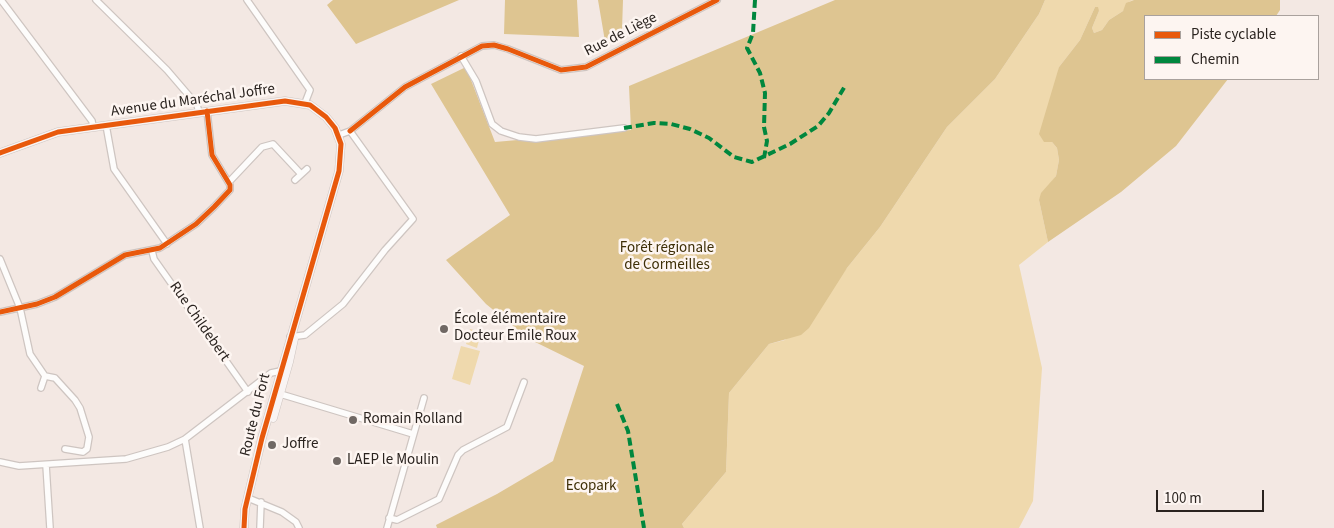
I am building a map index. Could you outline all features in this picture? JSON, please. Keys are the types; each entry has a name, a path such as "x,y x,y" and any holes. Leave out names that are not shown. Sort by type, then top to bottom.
{"street":[{"path":"1,0 92,121 93,127"},
{"path":"0,312 55,297 125,255 152,251 167,244 196,224 230,190 229,182 212,155 203,112 167,70 96,0"},
{"path":"247,0 310,90 305,103 326,117 339,135 341,150 339,171 292,337 304,335 343,304 384,250 413,219 350,131"},
{"name":"Rue de Liège","path":"339,135 350,131 405,87 475,49 494,45 562,70 586,67 717,0"},
{"path":"461,56 476,81 492,124 501,131 519,137 536,139 624,128"},
{"name":"Avenue du Maréchal Joffre","path":"0,153 47,135 93,127 285,101 305,103"},
{"path":"106,125 114,169 167,244"},
{"path":"229,182 262,147 273,144 302,174"},
{"path":"295,180 307,169"},
{"name":"Rue Childebert","path":"152,251 154,258 248,392"},
{"path":"0,259 20,308 29,351 45,376 55,378 79,405 88,437 85,451 64,449"},
{"name":"Route du Fort","path":"244,528 248,498 284,370 292,349 292,337"},
{"name":"Route du Fort","path":"284,370 284,359 292,337"},
{"path":"0,462 19,466 126,459 168,447 185,439 271,373 284,370"},
{"path":"41,388 45,376"},
{"path":"389,518 397,520 439,498 458,455 463,450 507,427 524,382"},
{"path":"278,392 413,434"},
{"path":"387,528 424,398"},
{"path":"185,439 200,528"},
{"path":"75,451 77,463"},
{"path":"46,465 50,528"},
{"path":"248,498 261,502 290,517 299,528"},
{"path":"260,528 261,502"}],"shaded area":[{"path":"1045,0 1134,0 1130,1 1123,11 1109,20 1102,30 1094,33 1092,28 1099,11 1095,7 1080,40 1059,67 1052,142 1057,148 1059,160 1056,176 1039,200 1048,242 1019,265 1042,368 1033,501 1019,528 684,528 682,524 726,472 729,393 769,344 785,340 880,227 947,127 995,79 1039,14"},
{"path":"470,329 481,332 477,348 466,344"},
{"path":"461,346 480,351 470,385 452,379"}],"green space":[{"path":"333,0 459,0 356,44 327,5"},
{"path":"505,0 577,0 579,37 504,34"},
{"path":"598,0 623,0 622,30 606,47"},
{"name":"Forêt régionale de Cormeilles","path":"835,0 1045,0 1039,14 995,79 947,127 880,227 847,268 809,328 801,335 769,344 729,393 726,472 682,524 684,528 437,528 436,525 497,494 553,461 584,366 529,339 486,304 446,260 510,215 431,84 466,67 495,142 631,130 629,86"},
{"path":"1134,0 1280,0 1280,10 1277,15 1144,15 1144,80 1227,80 1176,146 1121,192 1048,242 1039,200 1041,193 1056,176 1059,160 1057,148 1052,142 1044,142 1039,134 1059,67 1080,40 1095,7 1098,7 1099,11 1092,28 1094,33 1102,30 1109,20 1123,11 1126,3"}],"marked path":[{"path":"755,0 753,33 747,48 760,73 765,93 764,127 767,141 764,158"},
{"path":"624,128 654,123 671,124 690,129 709,138 734,157 752,162 790,144 818,126 829,113 845,86"},
{"path":"617,404 628,431 644,528"}],"cycle path":[{"path":"350,131 405,87 482,46 494,45 508,49 561,70 586,67 717,0"},
{"path":"0,153 58,132 285,101 310,105 326,117 335,128 341,144 339,171 262,438 245,509 244,528"},
{"path":"0,312 37,304 55,297 125,255 160,248 196,224 214,207 230,190 230,185 212,155 207,111"}],"place":[{"name":"École élémentaire Docteur Emile Roux","path":"444,329"},
{"name":"Romain Rolland","path":"353,420"},
{"name":"Joffre","path":"272,445"},
{"name":"LAEP le Moulin","path":"337,461"}],"park label":[{"name":"Ecopark","path":"591,487"}]}
